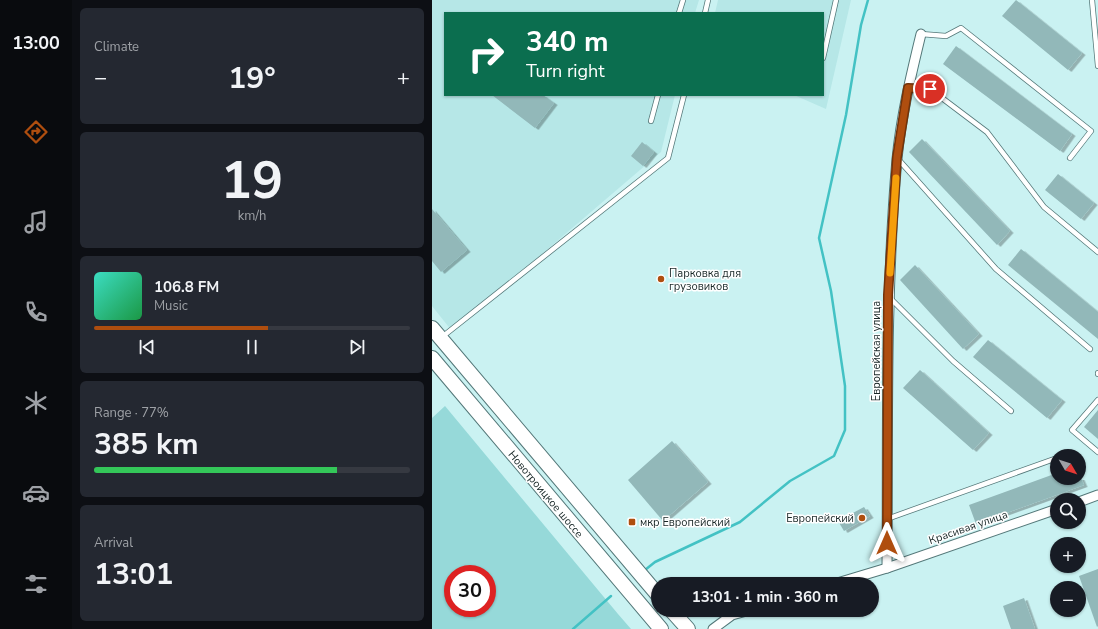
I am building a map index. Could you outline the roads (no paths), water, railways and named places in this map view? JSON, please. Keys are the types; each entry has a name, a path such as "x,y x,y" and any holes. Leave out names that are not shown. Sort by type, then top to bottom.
{"main road":[{"name":"Новотроицкое шоссе","path":"436,333 651,587"},
{"name":"Новотроицкое шоссе","path":"432,358 661,629"},
{"path":"677,617 688,629"}],"street":[{"name":"Европейская улица","path":"887,568 888,295 897,157 908,88 920,34"},
{"path":"1086,499 1098,495"},
{"name":"Красивая улица","path":"887,568 1050,511"},
{"path":"857,577 887,568"},
{"path":"713,629 729,617"}],"lane":[{"path":"679,12 683,0"},
{"path":"705,12 708,0"},
{"path":"824,54 836,0"},
{"path":"1093,0 1098,66"},
{"path":"920,34 946,36 961,28 1091,131 1070,158"},
{"path":"908,88 930,89 987,132 1044,207 1098,252"},
{"path":"651,122 658,96"},
{"path":"436,333 668,158 684,96"},
{"path":"897,157 996,269 1090,349"},
{"path":"888,295 953,361 1011,411"},
{"path":"1098,400 1072,430 1098,452"},
{"path":"888,519 1050,461"}],"waterway":[{"path":"645,570 655,562 740,522 790,481 834,456 845,430 845,386 831,291 819,238 846,115 861,25 868,0"},
{"path":"573,629 611,596"}],"place":[{"name":"Парковка для грузовиков","path":"661,279"},
{"name":"Европейский","path":"862,518"},
{"name":"мкр Европейский","path":"632,522"}]}
